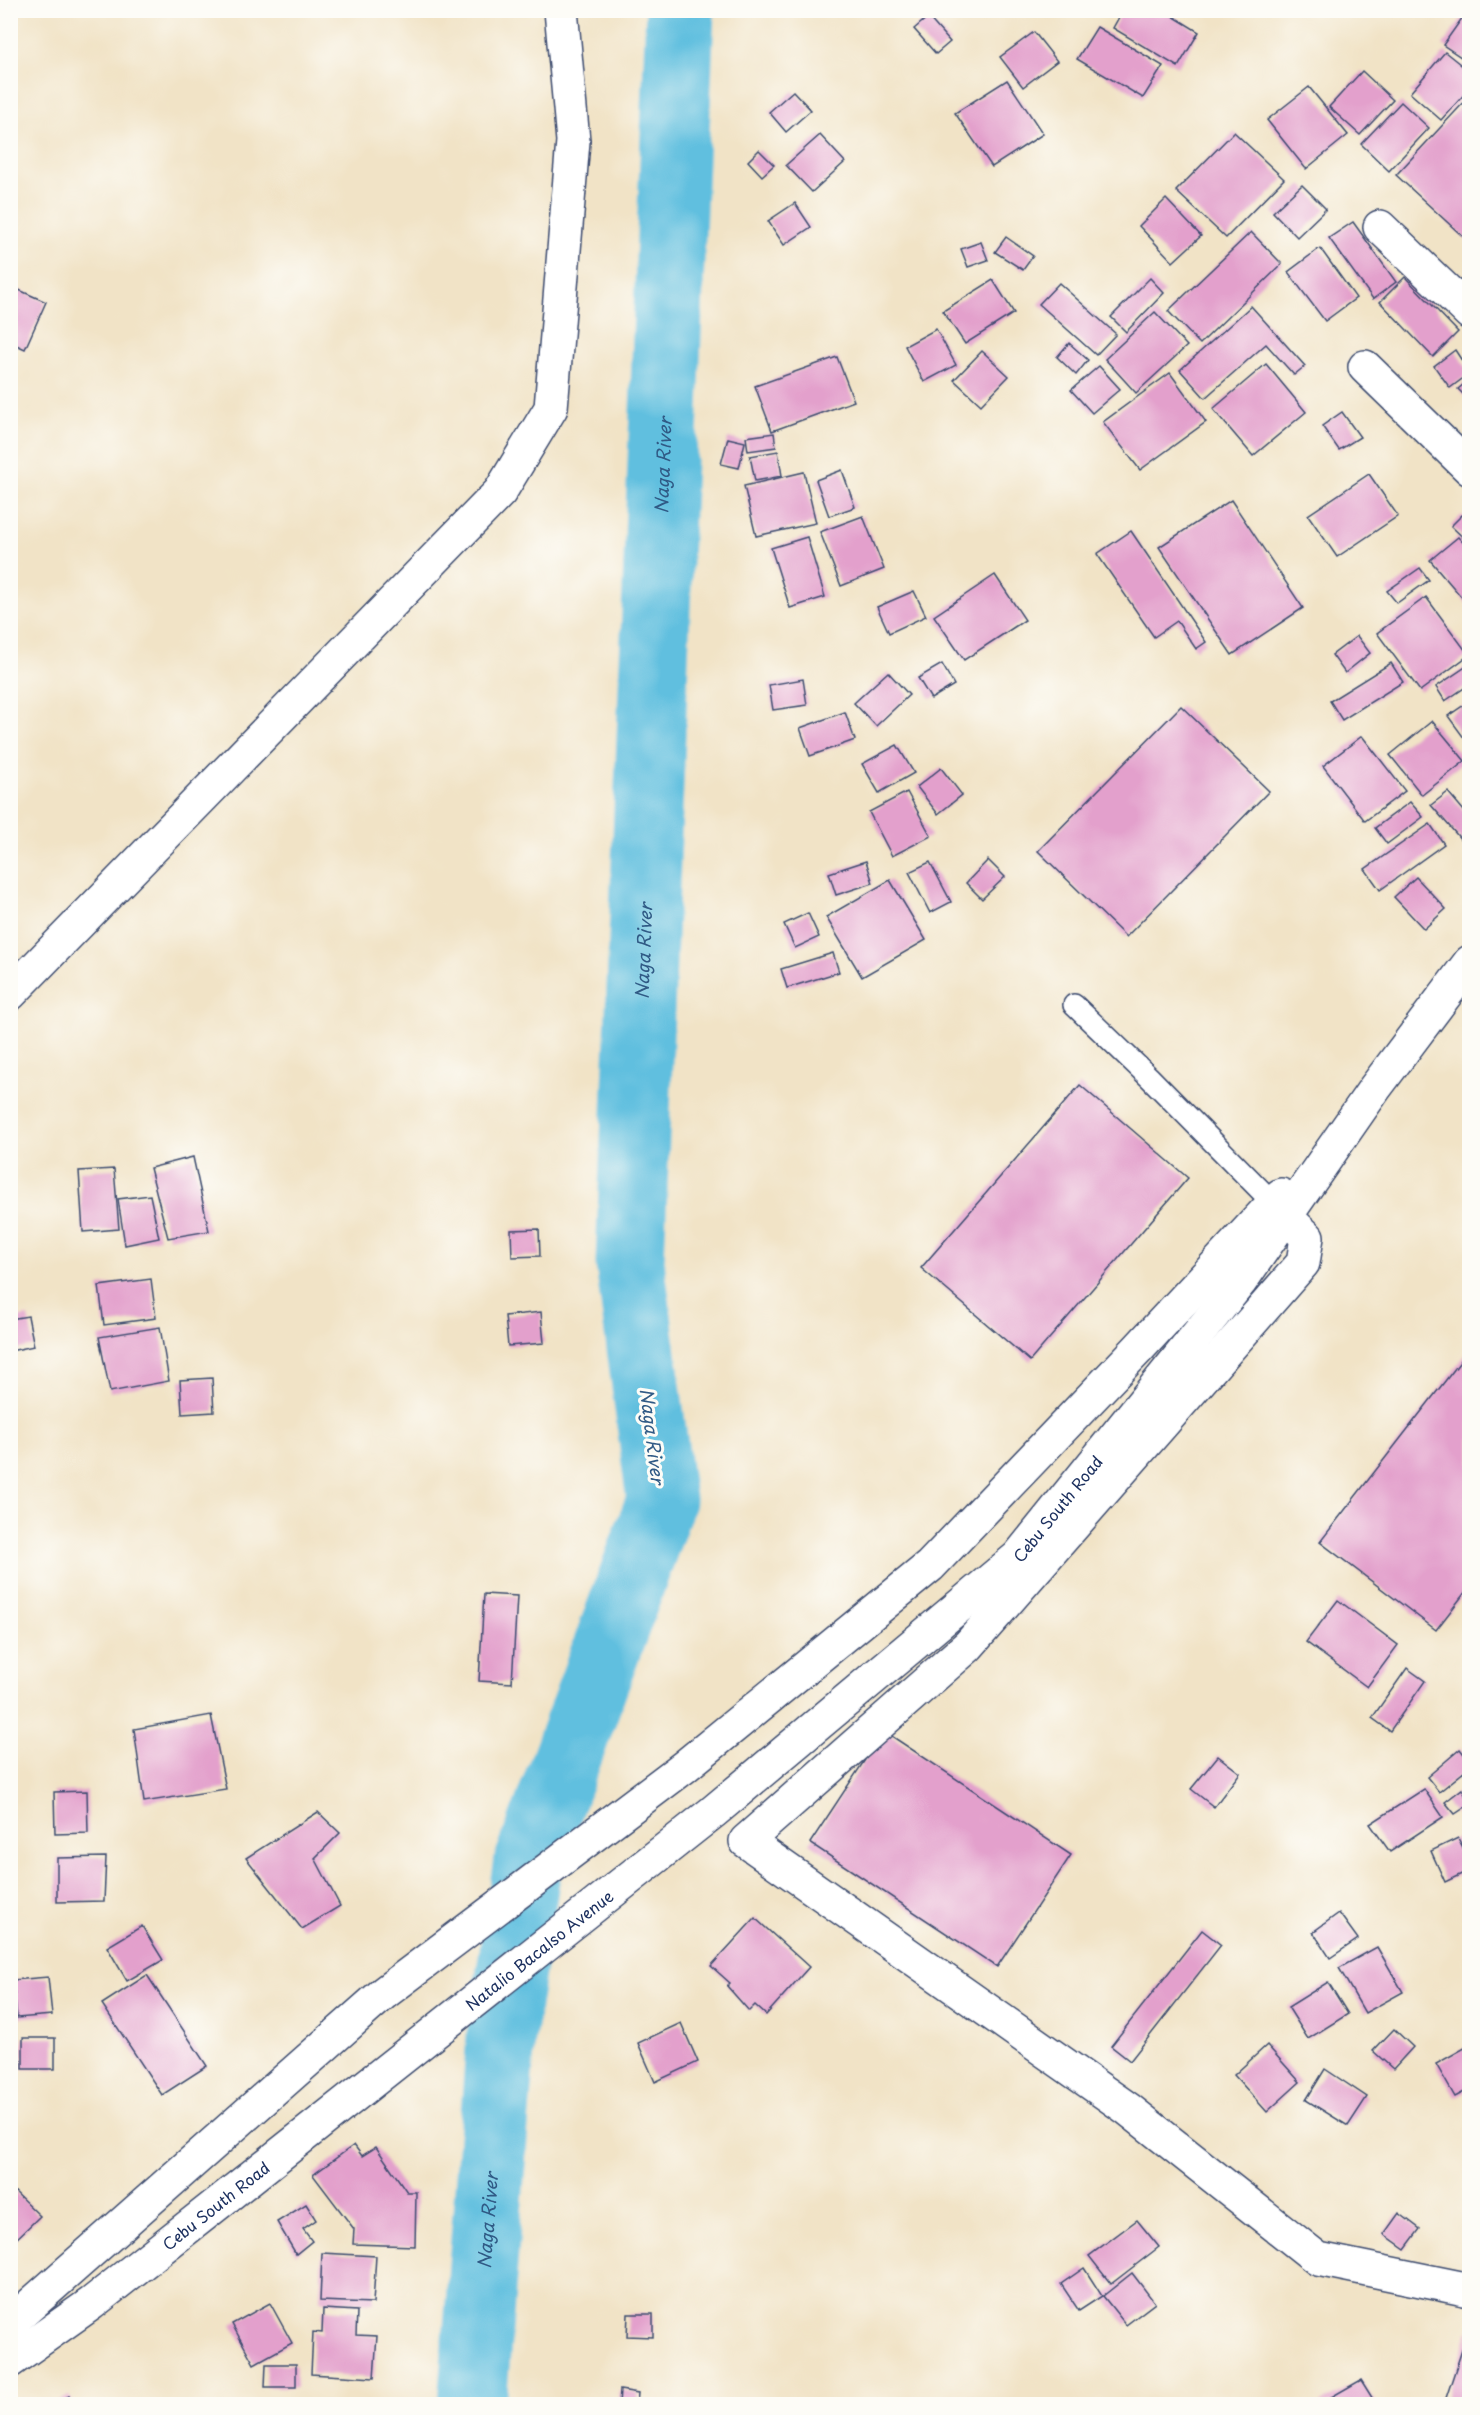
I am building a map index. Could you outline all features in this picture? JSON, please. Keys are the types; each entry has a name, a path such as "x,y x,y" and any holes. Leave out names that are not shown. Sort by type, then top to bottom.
{"main road":[{"path":"10,994 500,492 551,408 573,141 561,10"},
{"path":"1380,227 1470,313"},
{"path":"1365,367 1470,469"},
{"name":"Cebu South Road","path":"10,2323 384,1993 693,1760 930,1566 1280,1211 1470,962"},
{"path":"1280,1211 1307,1237 1303,1263 968,1646 746,1841 1128,2109 1318,2259 1470,2290"},
{"name":"Cebu South Road","path":"660,1854 1018,1557 1233,1292 1280,1211"},
{"name":"Natalio Bacalso Avenue","path":"417,2046 660,1854"},
{"name":"Cebu South Road","path":"10,2361 92,2304 417,2046"}],"lane":[{"path":"1074,1005 1150,1078 1280,1211"}],"building":[{"path":"1123,10 1163,10 1199,32 1178,67 1113,28"},
{"path":"1465,14 1470,17 1470,63 1443,45"},
{"path":"928,17 950,42 936,54 914,29"},
{"path":"1097,27 1163,66 1143,98 1077,59"},
{"path":"1034,32 1057,61 1023,87 1000,57"},
{"path":"1445,52 1470,72 1470,88 1441,120 1410,93"},
{"path":"1362,71 1393,100 1360,135 1329,107"},
{"path":"1007,80 1043,134 992,167 955,113"},
{"path":"1309,87 1348,135 1306,169 1267,120"},
{"path":"793,91 811,110 786,132 769,112"},
{"path":"1468,98 1470,100 1470,243 1396,175"},
{"path":"1401,102 1429,128 1389,171 1361,144"},
{"path":"1234,132 1284,179 1226,238 1176,191"},
{"path":"820,135 845,162 812,192 786,165"},
{"path":"759,150 774,165 762,176 748,161"},
{"path":"1302,185 1326,209 1297,237 1273,212"},
{"path":"1166,199 1201,236 1173,262 1139,226"},
{"path":"795,203 811,227 784,245 768,221"},
{"path":"1353,222 1396,282 1373,299 1329,238"},
{"path":"1251,232 1282,264 1200,344 1168,311"},
{"path":"1006,237 1033,256 1023,270 995,252"},
{"path":"981,242 988,260 968,267 961,249"},
{"path":"1320,248 1356,298 1325,321 1288,272"},
{"path":"1405,277 1458,332 1433,357 1380,302"},
{"path":"1150,278 1164,293 1126,332 1111,317"},
{"path":"993,280 1014,313 965,344 943,311"},
{"path":"1059,283 1116,334 1096,355 1039,304"},
{"path":"10,286 46,302 25,349 10,342"},
{"path":"1251,306 1305,366 1294,375 1266,344 1205,398 1180,370"},
{"path":"1155,312 1187,346 1136,393 1105,359"},
{"path":"936,329 956,365 924,382 905,346"},
{"path":"1069,343 1088,360 1076,375 1057,357"},
{"path":"1455,350 1470,373 1450,388 1434,366"},
{"path":"982,351 1009,376 981,405 954,380"},
{"path":"837,357 854,401 772,431 755,386"},
{"path":"1266,364 1306,412 1253,456 1213,409"},
{"path":"1099,366 1120,389 1092,413 1071,390"},
{"path":"1170,373 1206,422 1140,470 1103,422"},
{"path":"1470,379 1470,401 1458,389"},
{"path":"1342,412 1360,437 1339,450 1322,426"},
{"path":"774,433 776,447 748,451 746,437"},
{"path":"728,438 745,442 739,468 721,464"},
{"path":"778,451 782,476 755,481 750,456"},
{"path":"842,470 855,507 829,516 816,480"},
{"path":"804,472 816,523 756,536 744,486"},
{"path":"1369,474 1398,516 1337,557 1308,515"},
{"path":"1231,500 1303,608 1232,655 1159,547"},
{"path":"1462,515 1470,523 1470,544 1451,526"},
{"path":"863,516 884,569 841,586 820,532"},
{"path":"1131,531 1206,642 1196,649 1177,621 1154,637 1097,554"},
{"path":"807,537 825,597 790,608 771,548"},
{"path":"1458,537 1470,550 1470,607 1430,560"},
{"path":"1420,568 1429,580 1397,603 1387,591"},
{"path":"995,575 1025,620 964,660 934,616"},
{"path":"914,591 926,616 889,633 877,607"},
{"path":"1426,597 1469,655 1420,691 1377,633"},
{"path":"1357,636 1370,653 1345,673 1332,655"},
{"path":"1391,663 1403,682 1342,720 1330,701"},
{"path":"942,664 954,685 931,699 918,678"},
{"path":"1470,664 1470,684 1445,701 1436,687"},
{"path":"888,672 909,695 876,726 854,703"},
{"path":"803,679 807,705 773,710 769,685"},
{"path":"1470,701 1470,746 1448,716"},
{"path":"1181,706 1269,791 1126,937 1038,851"},
{"path":"845,712 855,740 810,756 800,728"},
{"path":"1432,721 1465,761 1422,795 1390,755"},
{"path":"1362,736 1405,791 1365,821 1323,766"},
{"path":"897,745 914,773 879,793 862,764"},
{"path":"941,768 962,795 938,814 917,787"},
{"path":"907,792 931,836 892,856 869,812"},
{"path":"1448,792 1470,818 1470,850 1431,805"},
{"path":"1410,802 1423,817 1387,844 1375,828"},
{"path":"1430,824 1444,844 1380,890 1365,869"},
{"path":"988,860 1005,877 982,899 966,883"},
{"path":"866,861 873,883 836,895 829,873"},
{"path":"930,862 951,902 930,913 909,872"},
{"path":"1416,877 1446,909 1424,929 1394,897"},
{"path":"890,880 926,940 862,977 826,917"},
{"path":"808,913 819,937 795,948 784,924"},
{"path":"833,953 839,972 787,988 781,969"},
{"path":"1080,1085 1188,1178 1030,1361 921,1268"},
{"path":"193,1157 209,1231 168,1238 150,1168"},
{"path":"114,1169 119,1229 83,1232 79,1171"},
{"path":"150,1195 159,1238 125,1245 118,1199"},
{"path":"539,1229 540,1256 512,1257 511,1230"},
{"path":"151,1279 156,1318 104,1325 99,1286"},
{"path":"541,1312 544,1343 508,1346 505,1316"},
{"path":"28,1316 34,1346 10,1351 10,1319"},
{"path":"160,1327 169,1381 110,1392 99,1337"},
{"path":"1470,1349 1470,1586 1436,1630 1320,1542"},
{"path":"212,1378 214,1412 182,1414 180,1380"},
{"path":"484,1594 517,1596 512,1683 479,1681"},
{"path":"1338,1600 1398,1645 1367,1687 1306,1642"},
{"path":"1407,1668 1425,1681 1390,1731 1372,1718"},
{"path":"211,1715 226,1789 144,1802 134,1729"},
{"path":"884,1731 1071,1855 997,1967 810,1843"},
{"path":"1460,1749 1470,1762 1470,1767 1439,1792 1427,1777"},
{"path":"1218,1756 1240,1773 1214,1807 1191,1789"},
{"path":"1424,1789 1443,1817 1390,1852 1370,1824"},
{"path":"1462,1789 1470,1804 1455,1814 1445,1802"},
{"path":"87,1791 88,1833 55,1834 54,1792"},
{"path":"318,1812 340,1833 315,1858 340,1906 302,1929 246,1858"},
{"path":"1458,1838 1470,1861 1470,1870 1445,1882 1431,1851"},
{"path":"106,1857 104,1901 57,1902 57,1858"},
{"path":"1339,1913 1358,1939 1330,1958 1313,1932"},
{"path":"755,1918 809,1967 766,2015 755,2005 749,2011 727,1986 730,1983 711,1966"},
{"path":"142,1926 163,1960 127,1981 107,1947"},
{"path":"1202,1930 1221,1945 1130,2061 1111,2046"},
{"path":"1377,1947 1403,1992 1365,2013 1339,1968"},
{"path":"147,1975 207,2066 162,2095 102,2004"},
{"path":"48,1977 52,2015 17,2018 13,1980"},
{"path":"1328,1982 1348,2014 1308,2039 1288,2007"},
{"path":"681,2023 698,2062 655,2082 638,2043"},
{"path":"1394,2029 1413,2047 1393,2069 1373,2051"},
{"path":"23,2038 55,2038 55,2069 23,2069"},
{"path":"1267,2045 1300,2082 1267,2112 1234,2075"},
{"path":"1470,2045 1470,2089 1455,2097 1436,2064"},
{"path":"1325,2069 1367,2097 1348,2126 1306,2100"},
{"path":"354,2145 362,2156 376,2147 407,2192 416,2192 415,2246 353,2244 354,2229 313,2175"},
{"path":"10,2187 40,2216 10,2245"},
{"path":"306,2204 316,2220 303,2229 312,2241 296,2254 277,2222"},
{"path":"1399,2213 1420,2229 1405,2249 1384,2234"},
{"path":"1137,2220 1159,2247 1111,2284 1089,2256"},
{"path":"322,2253 376,2256 373,2303 320,2301"},
{"path":"1084,2268 1102,2296 1079,2311 1061,2284"},
{"path":"1132,2273 1155,2303 1126,2325 1103,2296"},
{"path":"270,2303 292,2343 254,2364 232,2324"},
{"path":"323,2309 357,2311 356,2335 377,2336 374,2378 311,2374 313,2332 322,2333"},
{"path":"628,2314 653,2314 653,2337 627,2336"},
{"path":"1469,2329 1470,2404 1455,2404 1445,2401"},
{"path":"266,2364 296,2364 296,2387 265,2387"},
{"path":"1361,2380 1376,2404 1319,2404"},
{"path":"620,2390 638,2393 637,2404 619,2404"},
{"path":"69,2396 74,2404 55,2404"}],"waterway":[{"name":"Naga River","path":"472,2404 501,2037 527,1867 661,1500 630,1263 680,10"}]}
